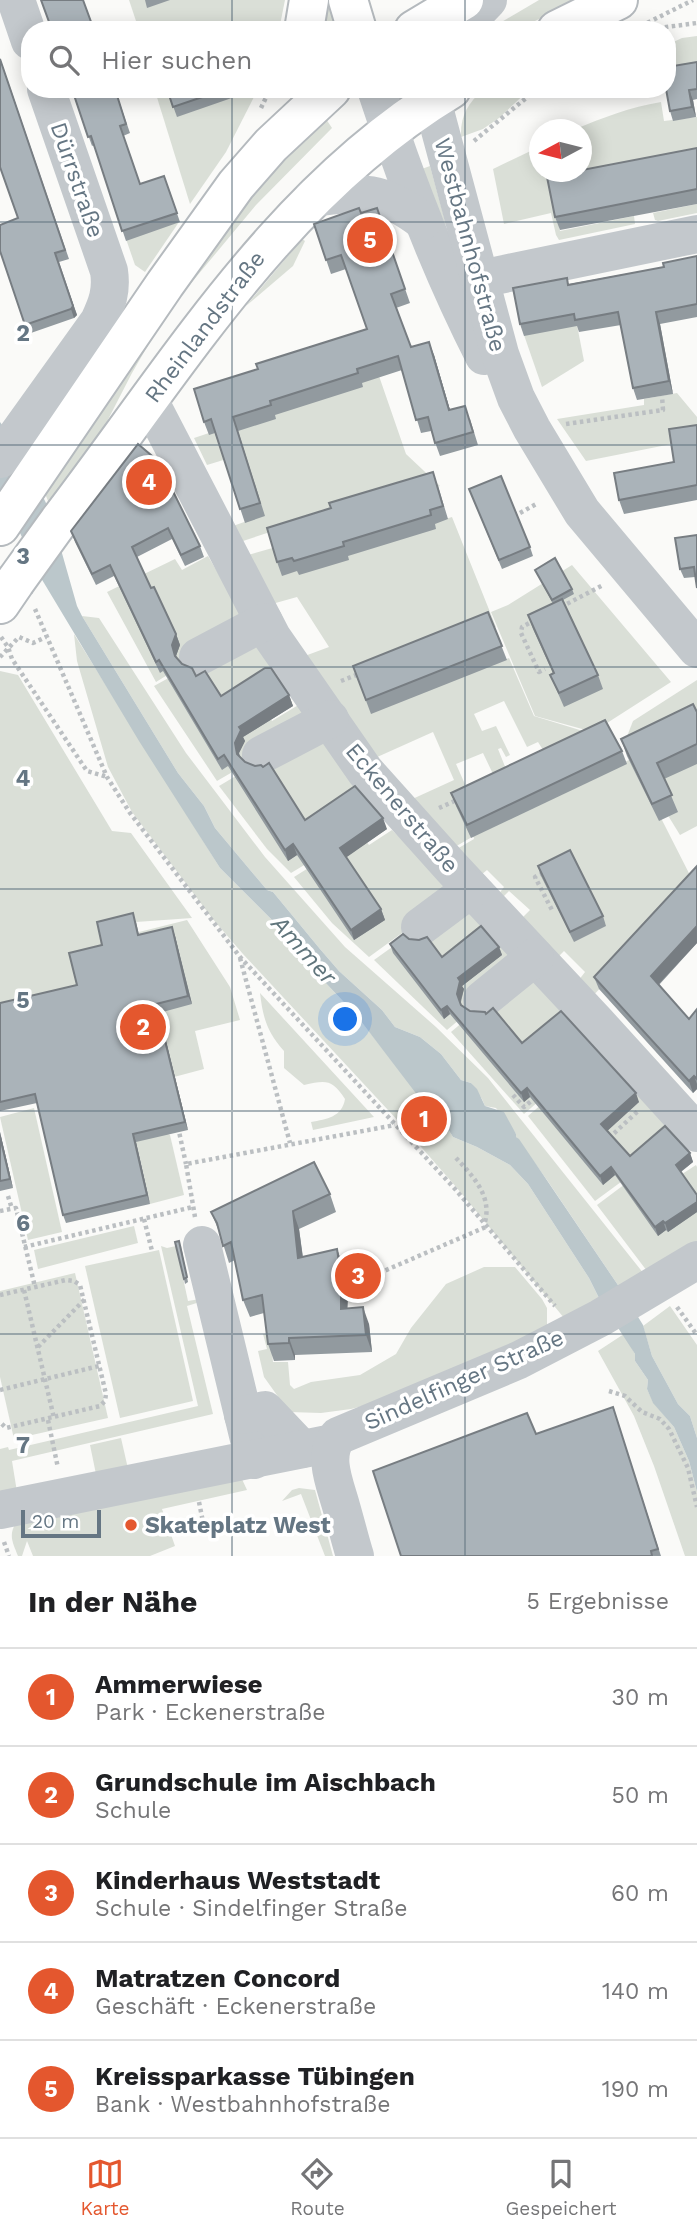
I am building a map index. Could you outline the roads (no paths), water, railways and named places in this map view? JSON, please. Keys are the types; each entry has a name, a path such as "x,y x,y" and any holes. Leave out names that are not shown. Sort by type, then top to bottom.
{"main road":[{"path":"306,21 309,0"},
{"path":"348,0 354,21"},
{"path":"409,0 413,21"},
{"path":"429,21 464,0"},
{"path":"575,21 618,0"},
{"path":"271,145 286,98"},
{"path":"0,526 236,185 271,145 321,98"},
{"name":"Rheinlandstraße","path":"8,593 248,269 313,198 422,98"}],"street":[{"path":"16,0 23,21"},
{"path":"468,21 488,0"},
{"name":"Dürrstraße","path":"9,447 99,321 110,296 109,271 49,98"},
{"name":"Westbahnhofstraße","path":"379,98 423,221 484,357 524,414 582,512 697,649"},
{"name":"Westbahnhofstraße","path":"430,98 500,354 524,414"},
{"name":"Westbahnhofstraße","path":"313,198 343,194 376,195 405,208 423,221"},
{"path":"480,279 697,234"},
{"name":"Eckenerstraße","path":"149,400 264,622 365,771 697,1133"},
{"path":"198,657 264,622"},
{"path":"261,755 320,706"},
{"path":"420,927 471,889"},
{"path":"482,1000 535,957"},
{"path":"202,1245 254,1460"},
{"name":"Sindelfinger Straße","path":"0,1510 317,1446 519,1360 588,1325 697,1260"},
{"path":"243,1415 265,1410 317,1446 331,1463 333,1482 355,1556"}],"water":[{"name":"Ammer","path":"0,422 18,447 50,511 82,616 178,773 204,806 215,828 339,971 382,1010 395,1027 420,1037 441,1054 461,1080 471,1083 477,1089 485,1106 504,1112 516,1137 624,1294 643,1325 652,1356 678,1404 690,1416 697,1438 697,1492 689,1461 674,1427 653,1403 647,1389 648,1380 635,1361 635,1354 528,1184 510,1165 453,1137 357,1016 304,960 282,930 220,868 139,741 41,578 0,490"}],"place":[{"name":"Kreissparkasse Tübingen","path":"370,240"},
{"name":"Matratzen Concord","path":"149,482"},
{"name":"Grundschule im Aischbach","path":"143,1027"},
{"name":"Ammerwiese","path":"424,1119"},
{"name":"Kinderhaus Weststadt","path":"358,1276"},
{"name":"Skateplatz West","path":"131,1525"}]}
